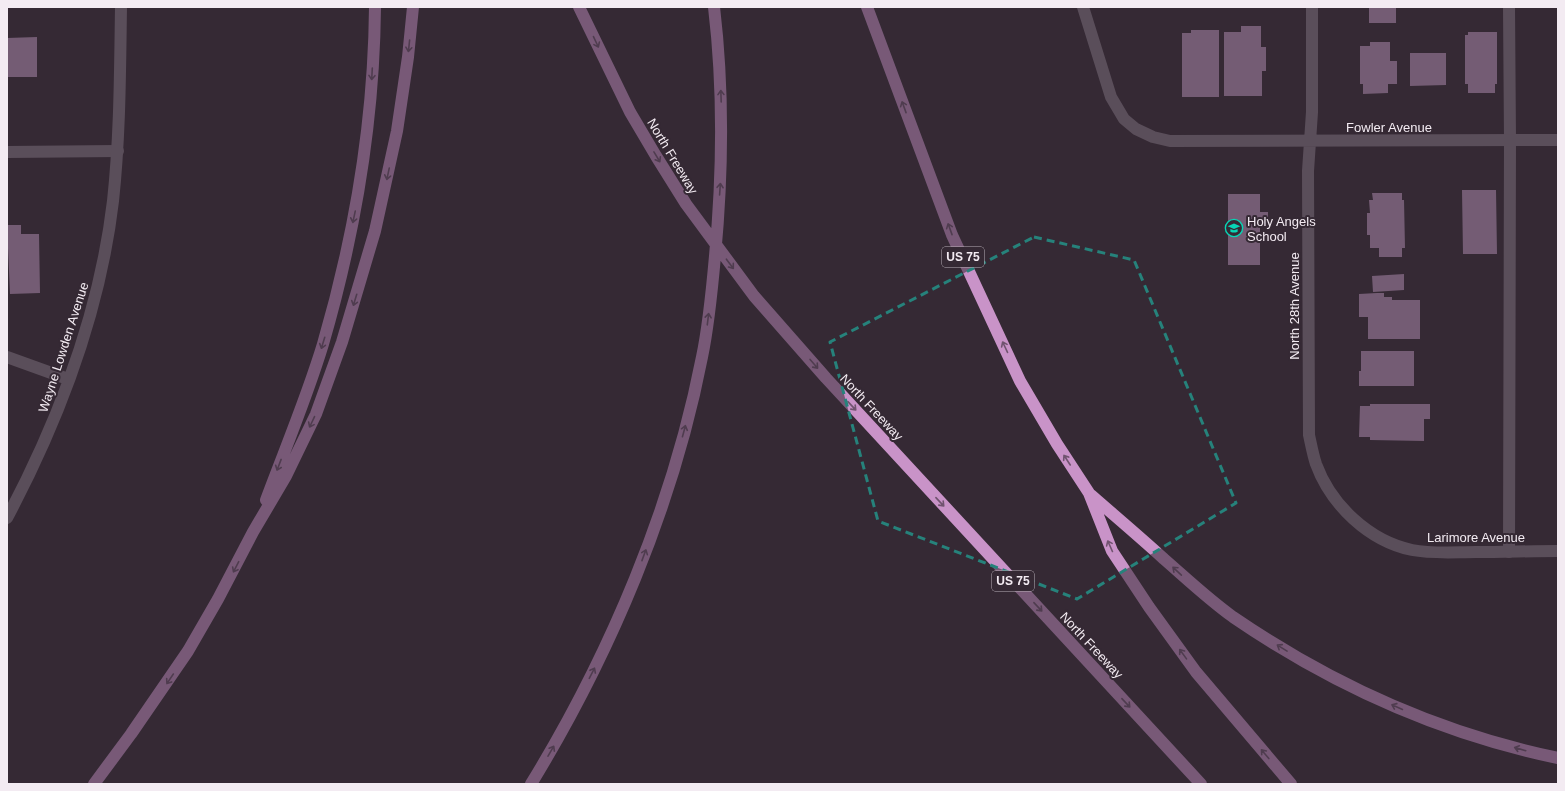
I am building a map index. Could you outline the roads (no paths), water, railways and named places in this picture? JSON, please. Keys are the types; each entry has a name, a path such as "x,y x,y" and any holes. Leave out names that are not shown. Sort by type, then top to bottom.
{"highway":[{"path":"253,532 301,409 322,345 347,249 358,196 368,129 372,81 375,7"},
{"path":"94,784 131,734 188,651 222,593 253,532 286,476 316,414 342,342 375,232 397,131 405,80 413,7"},
{"name":"North Freeway","path":"579,7 630,112 660,163 686,204 754,296 826,378 1201,784"},
{"path":"531,784 574,708 612,630 641,563 678,454 702,357 711,296 718,227 722,135 721,80 714,7"},
{"name":"US 75","path":"867,7 952,235 1020,381 1057,444 1089,493 1112,551 1149,607 1196,672 1291,784"},
{"path":"1089,493 1198,590 1233,617 1313,667 1401,709 1443,726 1530,752 1558,758"}],"street":[{"name":"Wayne Lowden Avenue","path":"7,518 32,471 53,424 89,318 103,261 113,202 118,151 121,7"},
{"name":"Fowler Avenue","path":"1083,7 1111,97 1124,119 1136,129 1159,139 1170,141 1558,140"},
{"name":"North 28th Avenue","path":"1312,7 1312,112 1308,171 1309,435 1316,464 1337,503"},
{"path":"1508,7 1510,140 1509,552"},
{"path":"7,152 118,151"},
{"path":"7,357 68,379"},
{"name":"Larimore Avenue","path":"1337,503 1359,524 1385,541 1411,550 1434,553 1558,551"}],"place":[{"name":"Holy Angels School","path":"1234,228"}]}
